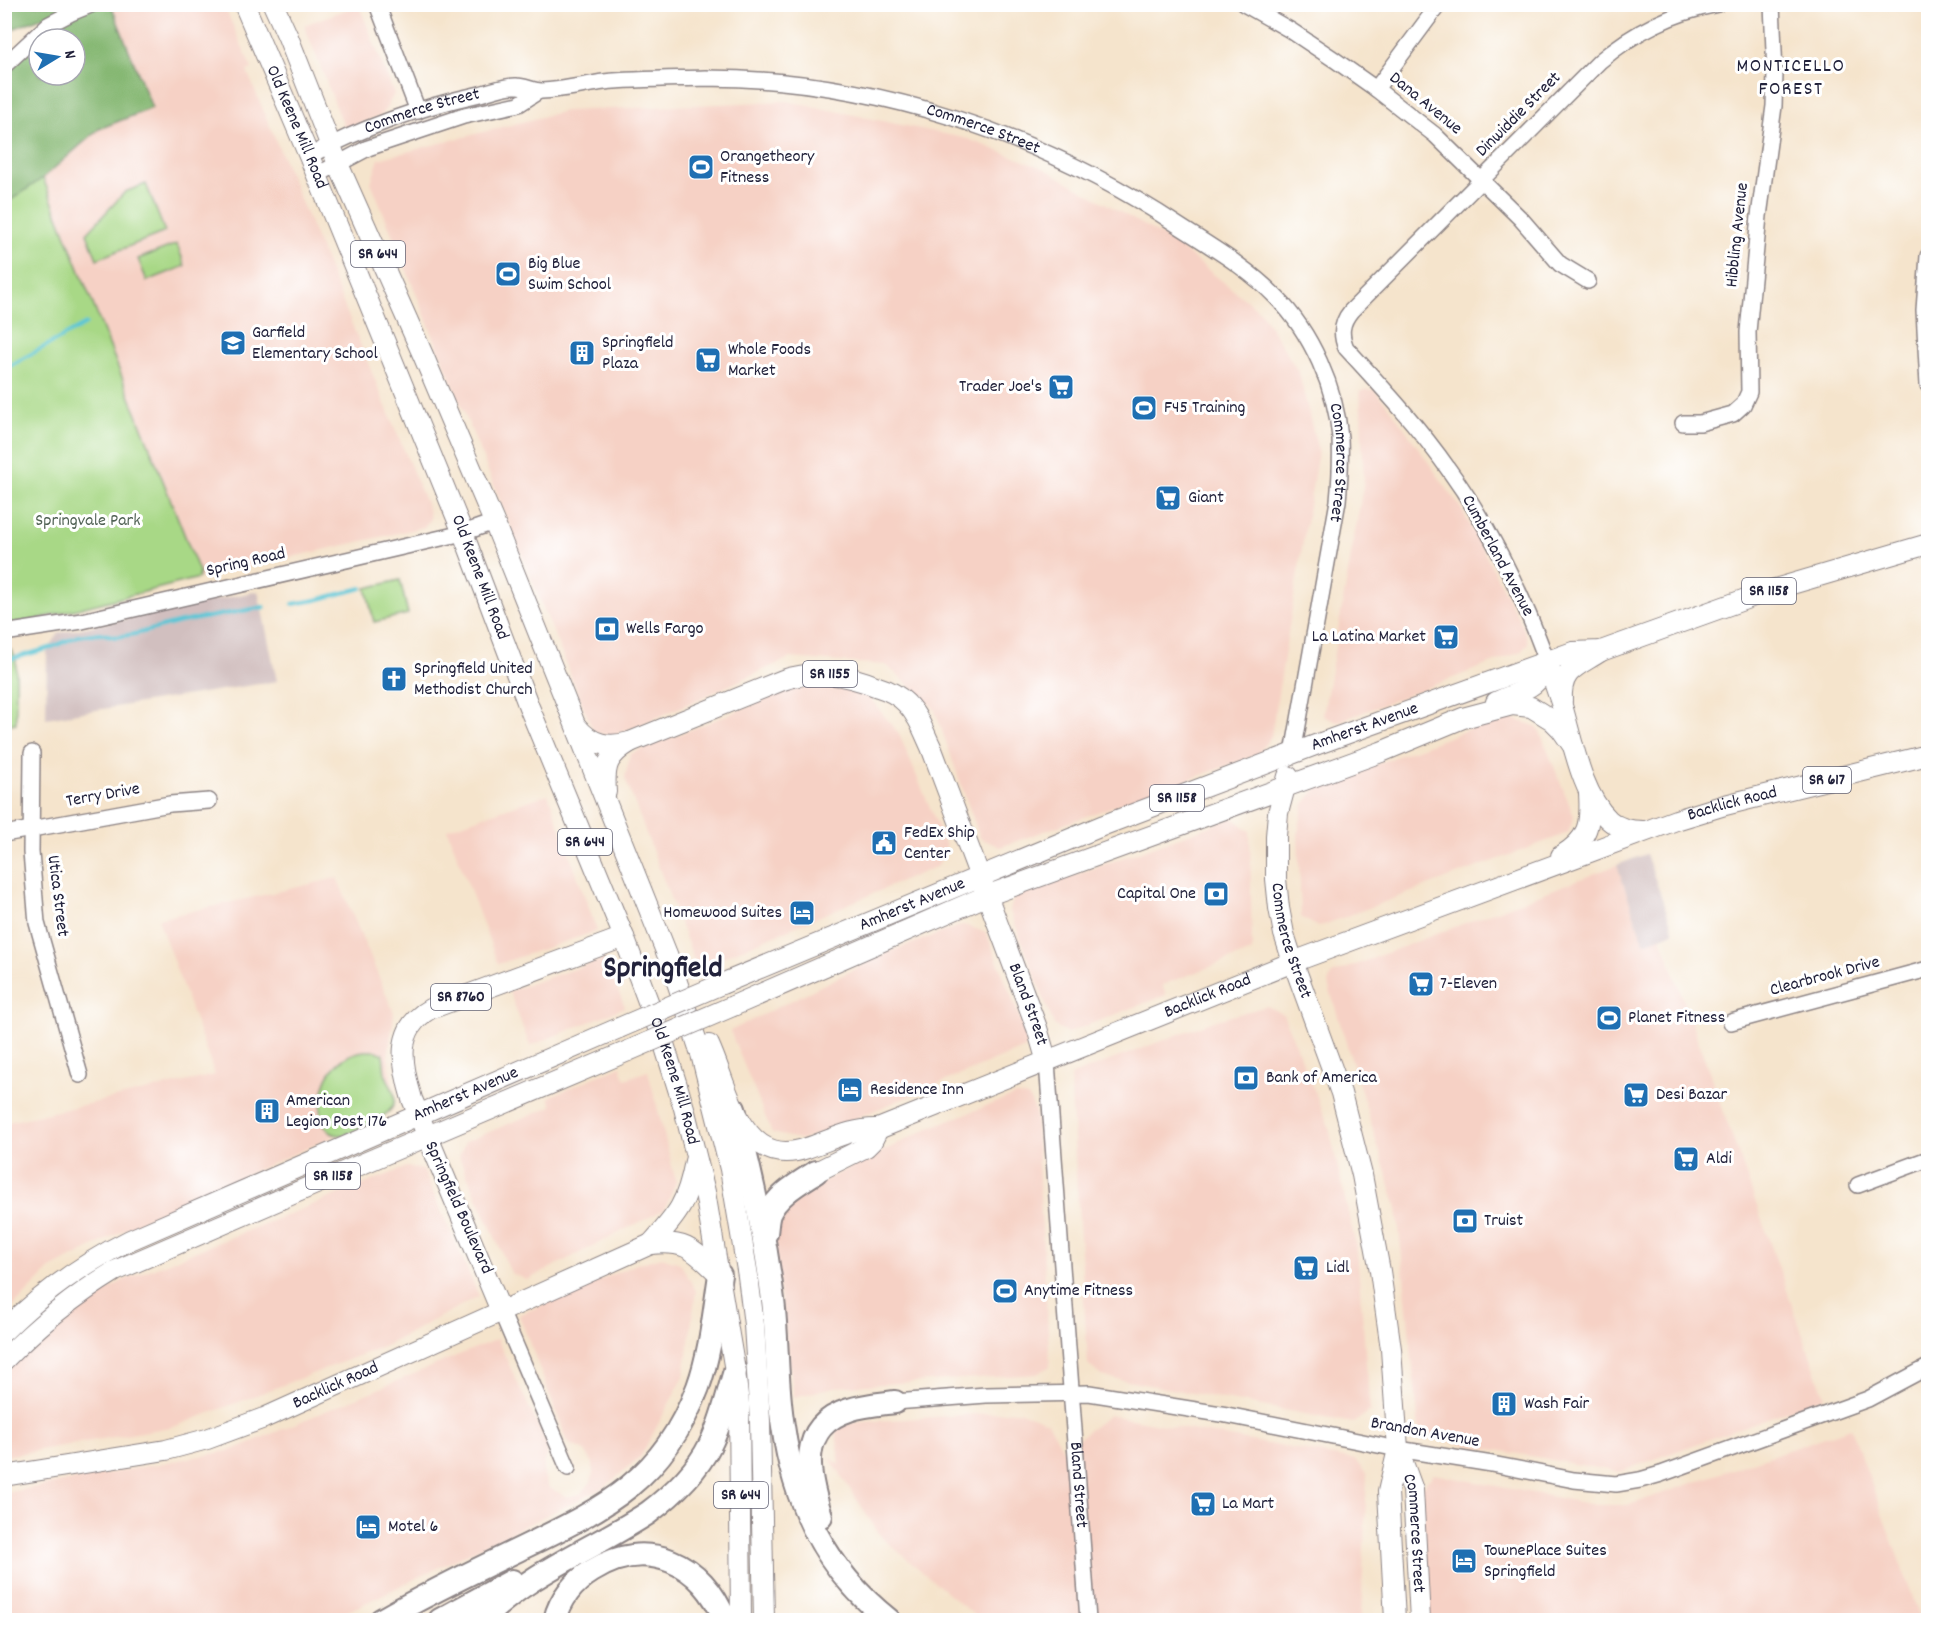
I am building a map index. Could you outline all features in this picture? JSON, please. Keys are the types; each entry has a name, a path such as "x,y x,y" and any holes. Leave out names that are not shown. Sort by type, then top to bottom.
{"highway":[{"path":"734,1109 765,1241 773,1301 782,1425 796,1490 807,1517 835,1564 859,1593 889,1620"},
{"path":"765,1241 769,1215 776,1203 816,1172"},
{"path":"364,1620 419,1598 599,1509 638,1479 662,1454 680,1427 699,1385 710,1345 720,1275"},
{"path":"482,1620 516,1591 662,1502 687,1478 710,1447 735,1371"},
{"path":"835,1564 830,1537 813,1490 810,1453 814,1436 822,1425 847,1410 866,1405 895,1402"},
{"path":"440,1620 499,1587 611,1535"},
{"path":"555,1620 561,1602 580,1578 608,1562 634,1554 662,1557 678,1564 708,1589 719,1605 725,1620"},
{"path":"381,1620 419,1598"}],"main road":[{"name":"Old Keene Mill Road","path":"244,4 464,532 529,707 624,937 664,1044 684,1108 705,1192 720,1275 740,1415 741,1620"},
{"name":"Old Keene Mill Road","path":"273,4 338,164 418,343 494,522 671,964 701,1054 741,1223 748,1276 756,1349 760,1421 764,1620"},
{"name":"Amherst Avenue","path":"4,1331 52,1287 130,1240 724,982 978,876 1293,753 1547,661 1573,652 1601,651 1768,591 1929,544"},
{"path":"1563,709 1561,692 1566,675 1601,651"},
{"name":"Cumberland Avenue","path":"1547,661 1589,790 1605,816 1613,824 1629,831 1646,831"},
{"path":"1462,718 1534,684 1543,675 1547,661"},
{"name":"Bland Street","path":"630,742 792,677 820,673 835,674 887,690 904,700 920,723 931,747 1037,1028 1047,1062"},
{"name":"Amherst Avenue","path":"4,1360 58,1310 115,1271 986,896 1381,752 1462,718 1512,705 1532,707 1552,720 1573,746"},
{"path":"575,725 587,738 597,743 613,745 630,742"},
{"path":"607,803 605,778 607,764 613,754 630,742"},
{"name":"Commerce Street","path":"1293,753 1278,813 1276,879 1284,934 1341,1093 1358,1157 1380,1271 1391,1349 1398,1449 1413,1490 1420,1620"},
{"name":"Backlick Road","path":"671,964 714,1055 734,1109 747,1133 767,1148 781,1152 805,1149 861,1128 878,1129 1293,962 1541,868 1646,831 1719,807 1929,755"},
{"name":"Backlick Road","path":"1541,868 1565,854 1587,832 1590,818 1589,790"},
{"name":"Springfield Boulevard","path":"501,1311 426,1136 407,1084 403,1050 410,1028 421,1014 446,1003 624,937"},
{"name":"Backlick Road","path":"816,1172 866,1147 878,1129"},
{"path":"651,1244 686,1199 696,1156"},
{"path":"651,1244 670,1242 689,1248 720,1275"},
{"name":"Backlick Road","path":"4,1476 166,1450 207,1439 264,1418 651,1244"},
{"name":"Commerce Street","path":"1395,1620 1388,1492 1398,1449"}],"street":[{"path":"4,66 48,25 93,4"},
{"path":"377,4 418,111"},
{"name":"Dana Avenue","path":"1244,4 1290,30 1376,89 1435,135 1521,219 1560,264 1588,281"},
{"path":"1376,89 1439,4"},
{"name":"Dinwiddie Street","path":"1372,291 1616,47 1659,21 1718,4"},
{"name":"Hibbling Avenue","path":"1683,423 1700,423 1733,414 1743,405 1749,392 1748,332 1759,216 1774,106 1772,4"},
{"name":"Commerce Street","path":"309,156 376,125 460,98 516,85 539,91 606,82 655,79 752,80 841,91 924,109 990,130 1041,150 1118,188 1237,264 1277,298 1287,309 1312,348 1328,382 1340,435 1341,469 1338,501 1293,753"},
{"name":"Commerce Street","path":"317,175 368,148 464,116 519,104 539,91"},
{"path":"1929,256 1926,310 1929,385"},
{"name":"Cumberland Avenue","path":"1372,291 1345,318 1341,332 1346,348 1372,375 1449,469 1488,531 1522,597 1547,661"},
{"name":"Spring Road","path":"4,633 82,621 464,532 494,522"},
{"name":"Utica Street","path":"32,753 31,852 37,923 80,1076"},
{"name":"Terry Drive","path":"4,834 170,804 209,801"},
{"name":"Clearbrook Drive","path":"1731,1022 1929,969"},
{"name":"Bland Street","path":"1047,1062 1088,1620"},
{"path":"1858,1185 1929,1159"},
{"name":"Springfield Boulevard","path":"501,1311 568,1468"},
{"name":"Brandon Avenue","path":"895,1402 986,1395 1071,1392 1109,1396 1236,1417 1574,1480 1616,1484 1661,1474 1868,1399 1929,1367"}],"shaded area":[{"name":"Garfield Elementary School","path":"111,5 224,5 252,69 247,71 428,508 430,519 424,527 199,578 43,178 99,129 152,108"},
{"path":"359,5 394,94 382,115 345,129 304,25"},
{"path":"787,101 968,139 1045,169 1173,242 1261,312 1299,373 1318,451 1271,736 1257,755 1000,847 980,838 934,708 886,665 790,658 612,736 597,733 592,728 371,182 379,159 565,111"},
{"path":"1360,390 1374,390 1390,408 1462,510 1523,627 1528,643 1521,652 1337,722 1323,716 1364,481"},
{"path":"258,591 277,681 46,718 47,651 59,633"},
{"path":"835,687 869,697 899,734 946,846 938,866 697,968 625,778 630,754 792,689"},
{"path":"1504,716 1538,727 1574,816 1568,833 1318,927 1301,917 1298,832 1304,804 1319,786"},
{"path":"548,794 597,931 498,964 447,829"},
{"path":"1233,818 1250,831 1252,951 1162,985 1166,995 1067,1033 1054,1025 1010,911 1014,897"},
{"path":"1646,854 1674,932 1644,943 1617,865"},
{"path":"1617,865 1644,942 1661,937 1825,1397 1619,1472 1441,1440 1419,1429 1397,1208 1328,984 1332,974"},
{"path":"337,878 394,1013 388,1057 395,1101 392,1111 147,1218 49,1270 5,1315 5,1123 215,1075 158,919"},
{"path":"963,925 986,932 1027,1036 1025,1048 803,1140 772,1133 730,1031 889,952"},
{"path":"604,959 625,1007 530,1046 509,991"},
{"path":"1267,1006 1283,1014 1328,1124 1357,1251 1370,1411 1353,1423 1101,1376 1088,1364 1070,1076 1214,1021"},
{"path":"621,1066 625,1079 648,1071 676,1182 665,1209 527,1280 511,1273 459,1157 465,1142 552,1106 549,1097"},
{"path":"1016,1095 1028,1097 1035,1110 1050,1366 1037,1374 834,1387 794,1397 773,1240 782,1212 814,1186 931,1127"},
{"path":"407,1167 423,1170 479,1296 387,1345 176,1426 5,1456 4,1375 24,1353 79,1308 124,1280"},
{"path":"662,1257 680,1263 696,1291 684,1376 641,1456 605,1487 330,1620 5,1620 5,1493 233,1450 497,1339 547,1445 544,1476 549,1488 567,1497 581,1494 591,1482 593,1463 584,1450 571,1445 567,1440 519,1315 637,1264"},
{"path":"1018,1411 1048,1422 1063,1450 1109,1415 1355,1460 1367,1475 1361,1620 980,1620 882,1538 829,1457 840,1465 835,1424"},
{"path":"1851,1428 1921,1620 1426,1620 1422,1487 1434,1474 1595,1505 1629,1505"}],"green space":[{"path":"5,5 74,5 5,32"},
{"path":"97,5 111,5 152,108 99,129 43,178 5,204 5,68 27,43 27,87 87,87 87,27 41,27"},
{"name":"Springvale Park","path":"43,178 200,574 199,578 30,621 5,624 5,191"},
{"path":"146,184 165,232 97,259 87,233 125,192"},
{"path":"177,244 185,266 147,281 138,259"},
{"path":"400,580 408,614 374,622 366,588"},
{"path":"5,647 12,651 16,659 16,723 5,725"},
{"path":"364,1051 377,1051 383,1054 385,1073 393,1092 394,1103 384,1115 348,1134 331,1133 322,1119 321,1109 326,1080 340,1061"}],"waterway":[{"path":"4,369 86,324"},
{"path":"293,604 362,588"},
{"path":"4,661 50,648 78,636 100,633 116,637 264,607"}],"place":[{"name":"Orangetheory Fitness","path":"701,167"},
{"name":"Big Blue Swim School","path":"508,274"},
{"name":"Garfield Elementary School","path":"233,343"},
{"name":"Springfield Plaza","path":"582,353"},
{"name":"Whole Foods Market","path":"708,360"},
{"name":"Trader Joe's","path":"1061,387"},
{"name":"F45 Training","path":"1144,408"},
{"name":"Giant","path":"1168,498"},
{"name":"Wells Fargo","path":"607,629"},
{"name":"La Latina Market","path":"1446,637"},
{"name":"Springfield United Methodist Church","path":"394,679"},
{"name":"FedEx Ship Center","path":"884,843"},
{"name":"Capital One","path":"1216,894"},
{"name":"Homewood Suites","path":"802,913"},
{"name":"7-Eleven","path":"1421,984"},
{"name":"Planet Fitness","path":"1609,1018"},
{"name":"Bank of America","path":"1246,1078"},
{"name":"Residence Inn","path":"850,1090"},
{"name":"Desi Bazar","path":"1636,1095"},
{"name":"American Legion Post 176","path":"267,1111"},
{"name":"Aldi","path":"1686,1159"},
{"name":"Truist","path":"1465,1221"},
{"name":"Lidl","path":"1306,1268"},
{"name":"Anytime Fitness","path":"1005,1291"},
{"name":"Wash Fair","path":"1504,1404"},
{"name":"La Mart","path":"1203,1504"},
{"name":"Motel 6","path":"368,1527"},
{"name":"TownePlace Suites Springfield","path":"1464,1561"}],"district":[{"name":"MONTICELLO FOREST","path":"1791,78"},
{"name":"Springfield","path":"663,970"}]}
